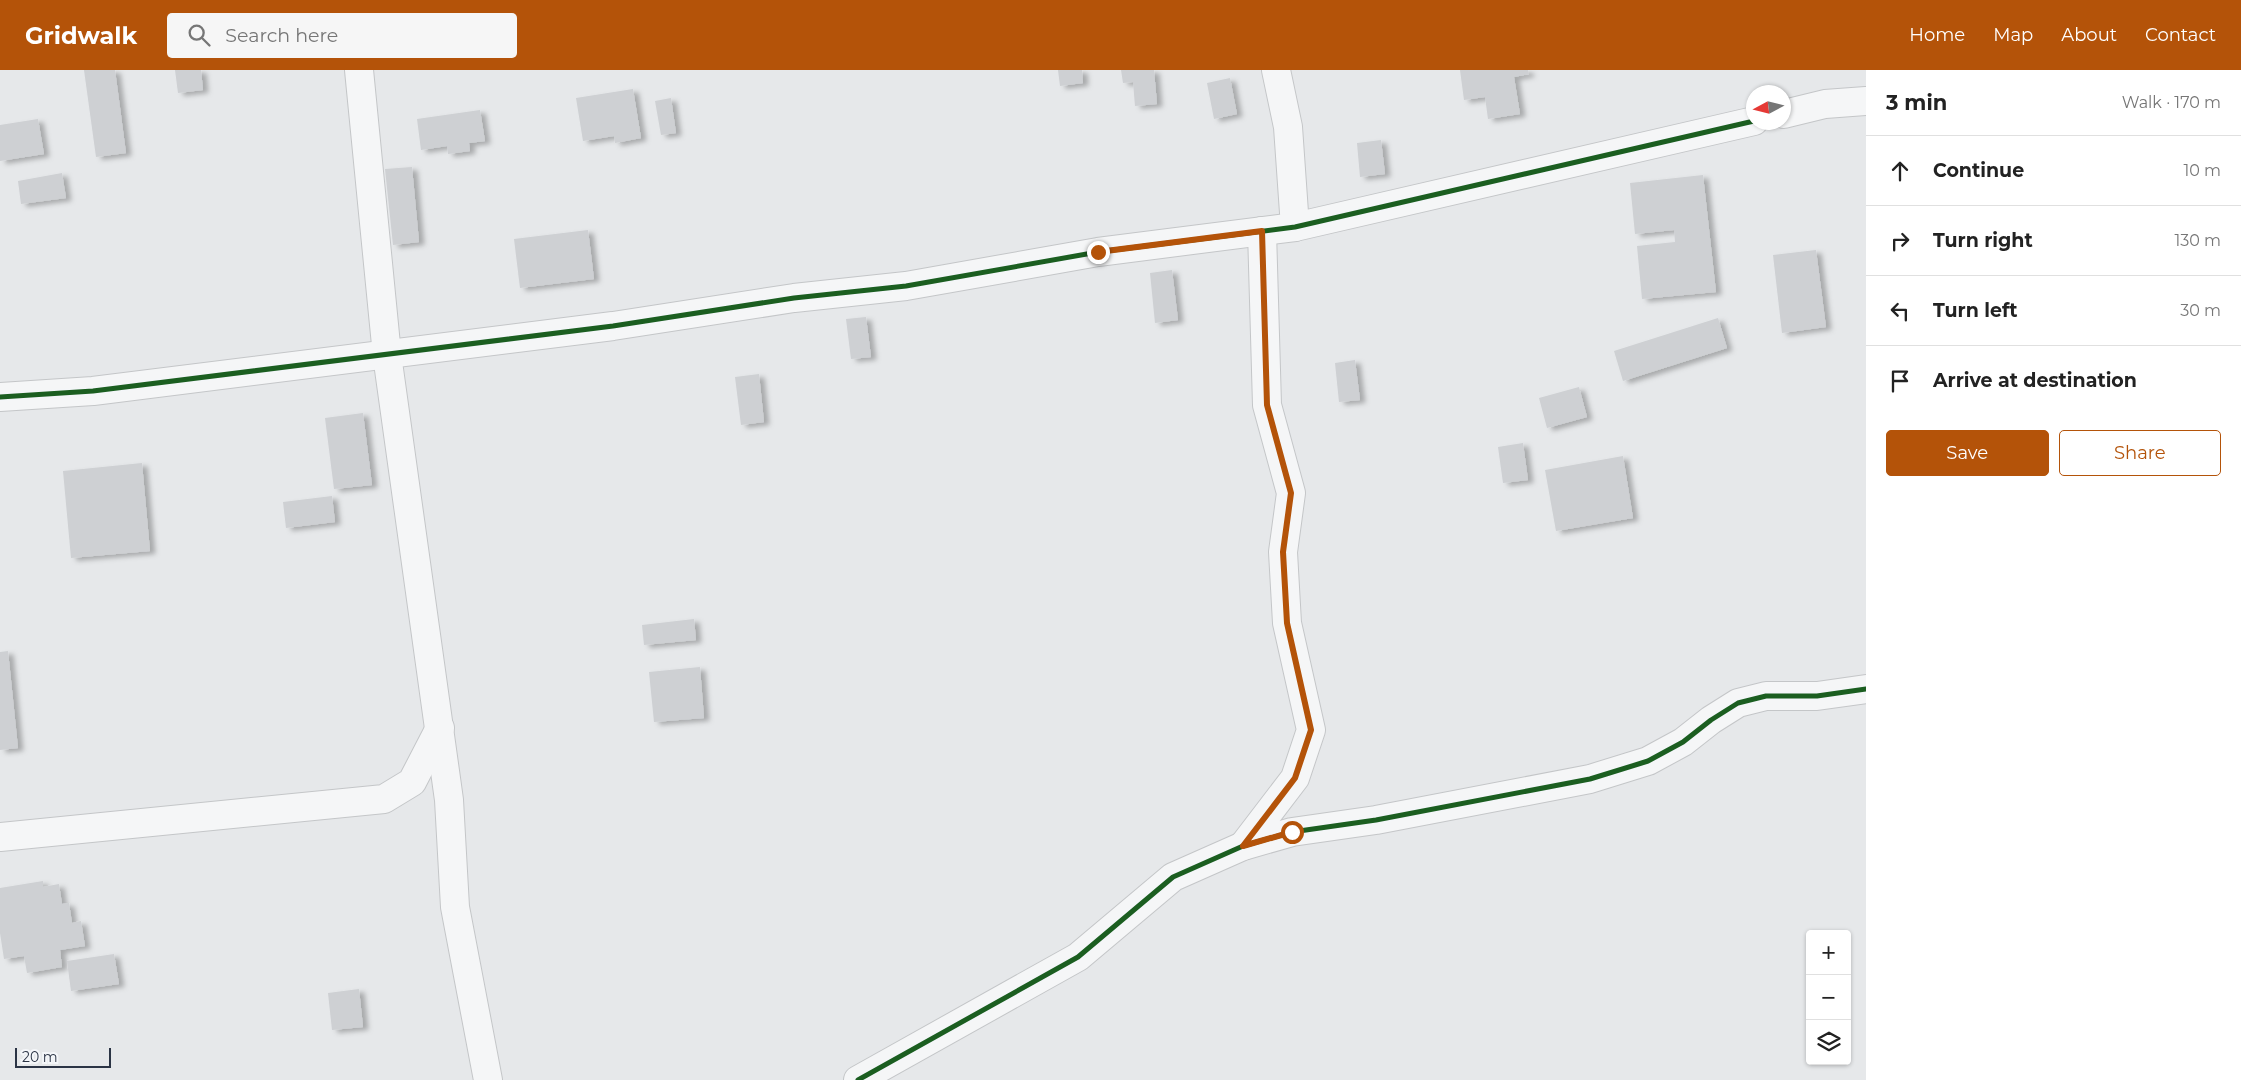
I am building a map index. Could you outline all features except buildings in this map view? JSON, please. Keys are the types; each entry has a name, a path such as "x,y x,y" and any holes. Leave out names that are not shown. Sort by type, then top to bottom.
{"street":[{"path":"359,70 387,355 449,800 455,907 488,1080"},
{"path":"1276,70 1288,126 1295,227"},
{"path":"1791,112 1825,104 1866,101"},
{"path":"0,397 93,391 612,326 794,298 906,286 1098,252 1295,227 1746,123"},
{"path":"1243,846 1295,778 1311,730 1287,623 1283,552 1291,493 1267,405 1262,231"},
{"path":"858,1080 1078,957 1173,877 1243,846 1292,832 1376,820 1590,779 1648,761 1683,742 1711,720 1738,703 1766,696 1817,696 1866,689"},
{"path":"0,837 384,799 412,782 440,728"}],"cycle path":[{"path":"0,397 93,391 613,326 794,298 906,286 1098,252 1295,227 1746,123"},
{"path":"858,1080 1078,957 1173,877 1243,846 1292,832 1376,820 1590,779 1648,761 1683,742 1711,720 1738,703 1766,696 1817,696 1866,689"}],"route":[{"path":"1098,252 1262,231 1267,405 1291,493 1283,552 1287,623 1311,730 1295,778 1243,846 1292,832"}]}
